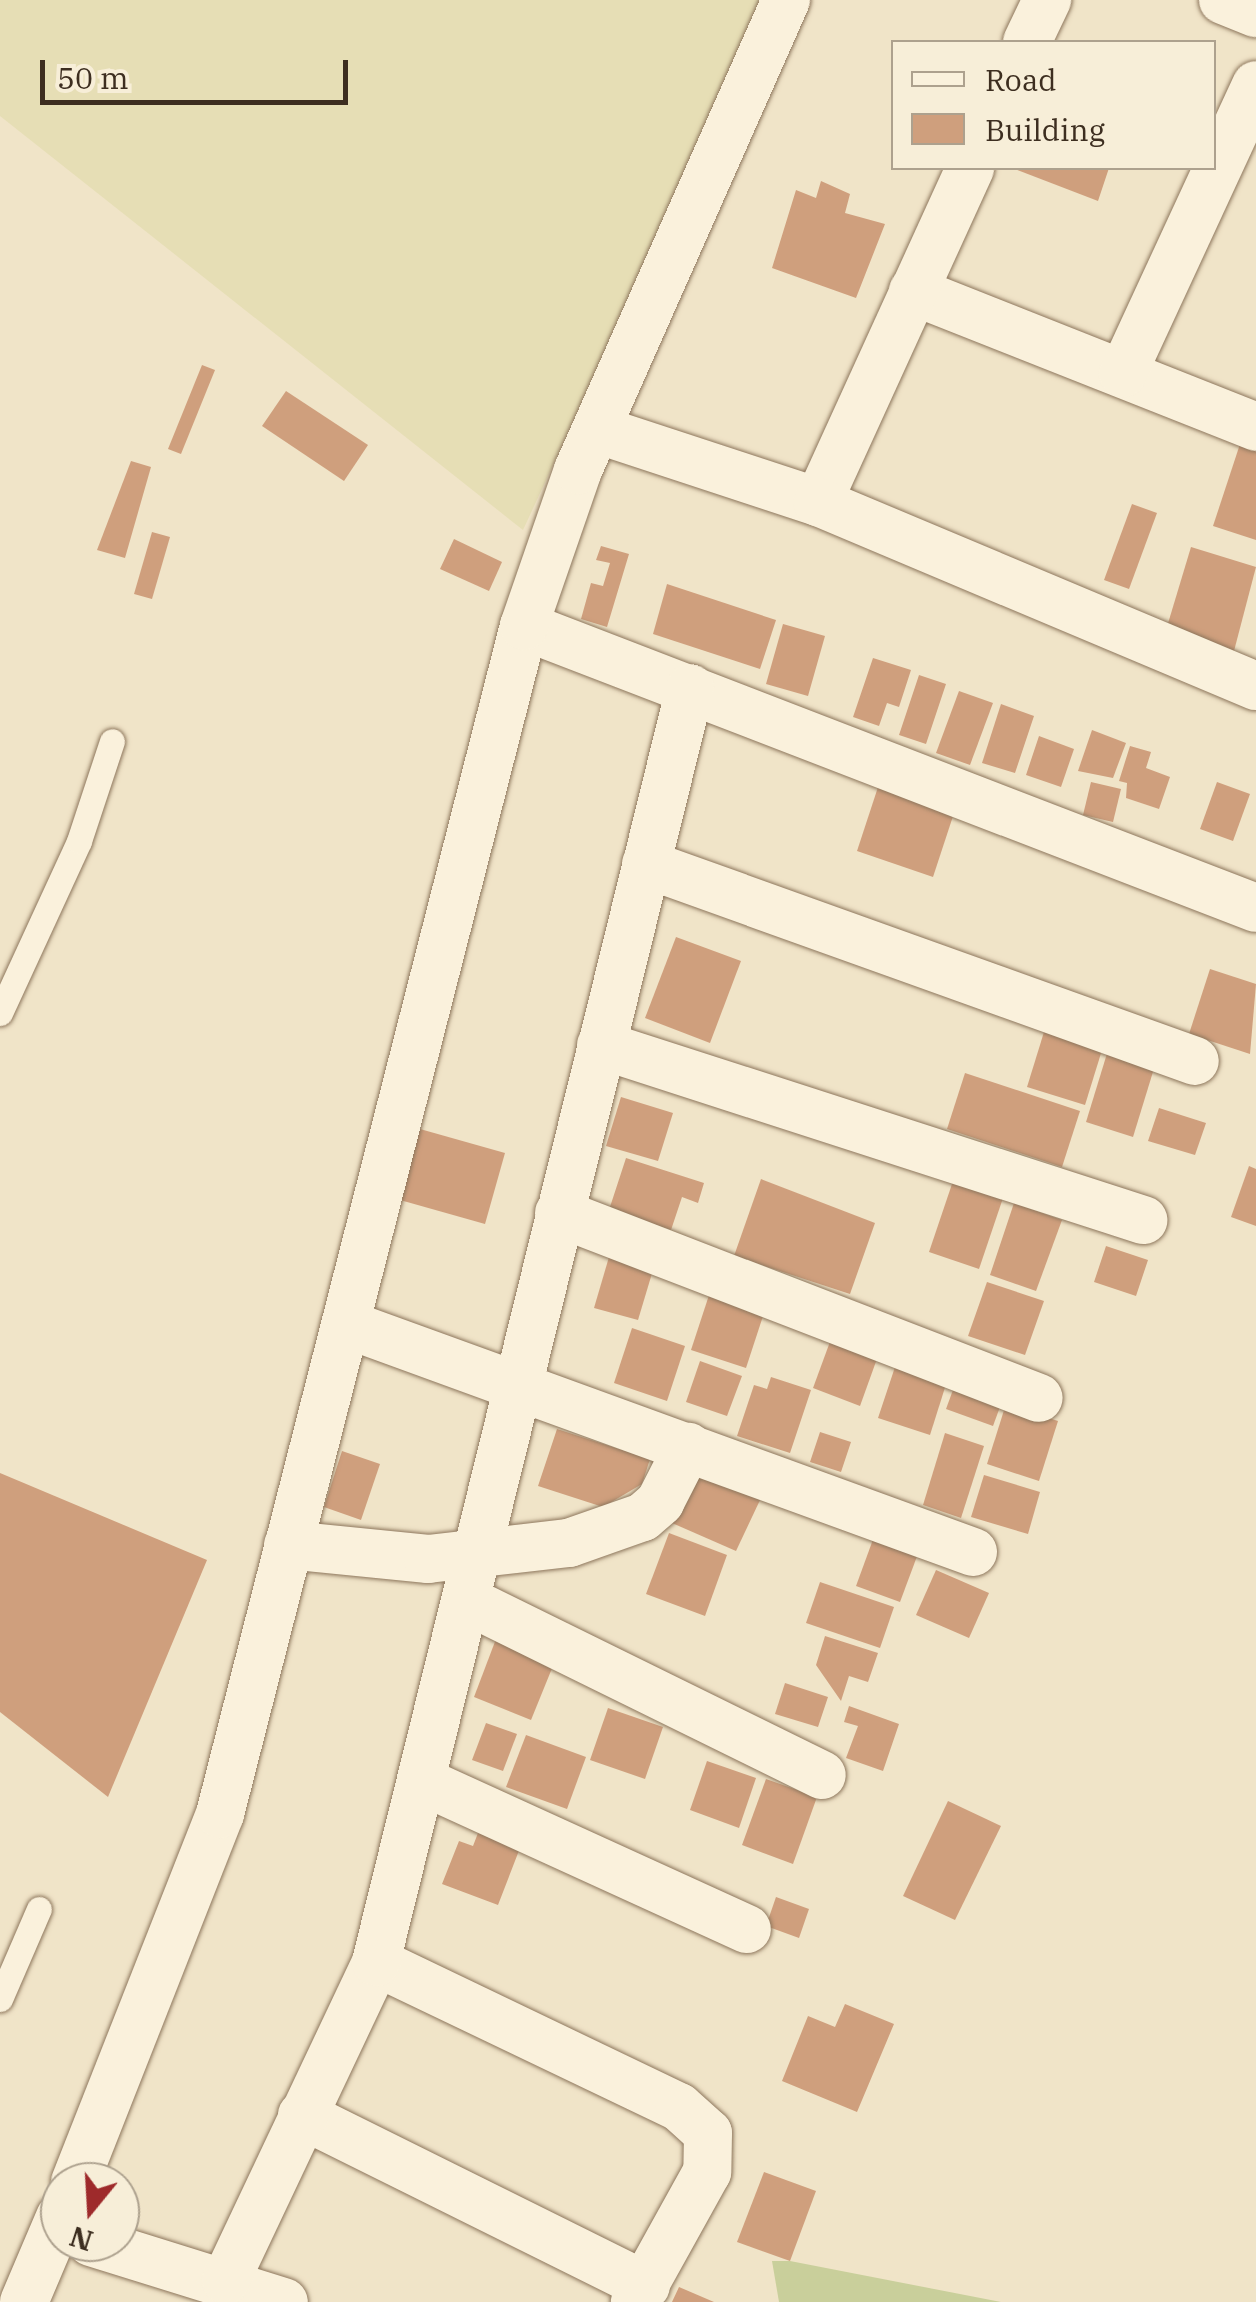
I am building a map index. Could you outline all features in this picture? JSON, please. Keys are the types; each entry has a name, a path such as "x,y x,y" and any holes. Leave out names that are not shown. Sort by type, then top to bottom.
{"street":[{"path":"83,2162 220,1814 288,1544 349,1326 524,626 599,430 786,0"},
{"path":"1028,40 1047,0"},
{"path":"1223,0 1256,13"},
{"path":"1124,373 1256,86"},
{"path":"818,502 969,170"},
{"path":"913,291 1256,427"},
{"path":"599,430 818,502 1256,686"},
{"path":"524,626 1256,908"},
{"path":"226,2280 376,1962 475,1579 559,1214 690,688"},
{"path":"646,864 1195,1062"},
{"path":"601,1045 1143,1220"},
{"path":"559,1214 1039,1398"},
{"path":"349,1326 973,1552"},
{"path":"475,1579 643,1517 660,1502 688,1447"},
{"path":"288,1544 475,1579 822,1774"},
{"path":"422,1780 747,1928"},
{"path":"302,2115 640,2294 706,2172 708,2133 680,2107 376,1962"},
{"path":"140,2254 284,2302"},
{"path":"24,2302 48,2262"}],"lane":[{"path":"0,1014 79,840 112,741"},
{"path":"0,1999 39,1909"}],"shaded area":[{"path":"0,0 768,0 523,530 0,116"}],"green space":[{"path":"772,2261 790,2261 1001,2302 779,2302"}],"building":[{"path":"1017,170 1108,170 1098,201"},
{"path":"821,181 850,194 845,213 885,224 856,298 772,268 796,190 816,198"},
{"path":"202,365 215,370 181,454 168,449"},
{"path":"286,391 368,445 344,481 262,426"},
{"path":"1240,444 1256,449 1256,540 1213,526"},
{"path":"131,461 151,467 125,558 97,550"},
{"path":"1132,504 1157,513 1129,589 1104,580"},
{"path":"152,532 170,537 152,599 134,594"},
{"path":"454,539 502,562 489,591 440,569"},
{"path":"601,546 629,554 607,627 581,619 591,583 603,586 610,563 596,560"},
{"path":"1191,547 1256,567 1234,651 1166,630"},
{"path":"667,584 776,620 760,669 653,634"},
{"path":"783,624 825,636 808,696 766,684"},
{"path":"873,658 911,670 899,707 887,703 879,726 853,717"},
{"path":"919,675 946,684 926,744 899,735"},
{"path":"959,691 993,703 970,765 936,753"},
{"path":"1001,704 1034,716 1015,773 982,763"},
{"path":"1092,730 1126,743 1113,778 1078,771"},
{"path":"1039,736 1074,749 1061,787 1026,775"},
{"path":"1130,746 1151,752 1146,768 1170,777 1159,809 1126,798 1127,783 1119,781"},
{"path":"880,781 956,807 933,877 857,851"},
{"path":"1091,782 1121,789 1113,822 1083,815"},
{"path":"1217,782 1250,794 1233,841 1200,829"},
{"path":"676,937 741,961 710,1043 645,1018"},
{"path":"1210,969 1256,984 1250,1054 1189,1034"},
{"path":"1044,1032 1102,1050 1085,1105 1027,1087"},
{"path":"1109,1047 1156,1062 1133,1137 1086,1122"},
{"path":"965,1073 1080,1111 1062,1167 947,1129"},
{"path":"621,1097 673,1113 658,1161 606,1146"},
{"path":"1159,1108 1206,1123 1195,1155 1148,1141"},
{"path":"420,1129 505,1153 485,1224 400,1200"},
{"path":"626,1158 704,1183 698,1203 682,1197 671,1230 609,1210"},
{"path":"1249,1166 1256,1169 1256,1226 1231,1217"},
{"path":"761,1179 875,1223 850,1294 734,1256"},
{"path":"953,1181 1003,1198 979,1269 929,1252"},
{"path":"1014,1203 1062,1220 1036,1291 990,1275"},
{"path":"1106,1246 1148,1260 1136,1296 1094,1282"},
{"path":"609,1257 653,1270 638,1320 594,1308"},
{"path":"987,1282 1044,1301 1025,1355 968,1336"},
{"path":"711,1289 766,1307 746,1368 691,1350"},
{"path":"632,1328 685,1346 667,1401 614,1383"},
{"path":"831,1339 878,1356 860,1406 813,1388"},
{"path":"700,1361 742,1376 727,1416 686,1402"},
{"path":"897,1361 948,1378 930,1435 878,1418"},
{"path":"771,1377 811,1390 790,1453 737,1436 754,1385 767,1389"},
{"path":"957,1379 1004,1396 993,1426 946,1409"},
{"path":"1006,1404 1058,1421 1039,1481 987,1464"},
{"path":"557,1429 650,1459 642,1484 603,1507 538,1486"},
{"path":"820,1432 851,1442 841,1472 810,1462"},
{"path":"945,1433 984,1446 961,1518 923,1505"},
{"path":"342,1451 380,1464 361,1520 324,1507"},
{"path":"697,1469 761,1498 736,1551 672,1523"},
{"path":"0,1473 207,1560 108,1797 0,1712"},
{"path":"984,1475 1040,1492 1028,1534 971,1517"},
{"path":"669,1533 727,1555 705,1616 646,1594"},
{"path":"875,1534 919,1551 900,1602 856,1586"},
{"path":"936,1570 989,1593 969,1638 916,1615"},
{"path":"820,1582 894,1607 880,1648 806,1623"},
{"path":"825,1636 878,1653 868,1682 849,1676 841,1701 816,1665"},
{"path":"496,1639 555,1661 531,1720 474,1697"},
{"path":"785,1683 828,1697 818,1727 775,1714"},
{"path":"849,1706 899,1724 883,1771 846,1758 858,1726 844,1722"},
{"path":"608,1708 663,1727 645,1779 590,1760"},
{"path":"486,1723 517,1734 503,1771 472,1760"},
{"path":"526,1735 586,1757 567,1809 506,1787"},
{"path":"707,1761 756,1778 739,1828 690,1810"},
{"path":"766,1779 817,1797 793,1864 742,1845"},
{"path":"948,1801 1001,1826 955,1920 903,1896"},
{"path":"478,1833 520,1848 498,1905 442,1884 459,1841 473,1846"},
{"path":"776,1897 809,1909 799,1938 766,1926"},
{"path":"845,2004 894,2024 857,2112 782,2081 808,2016 835,2027"},
{"path":"764,2172 816,2191 790,2261 737,2242"},
{"path":"679,2287 714,2302 672,2302"}]}
